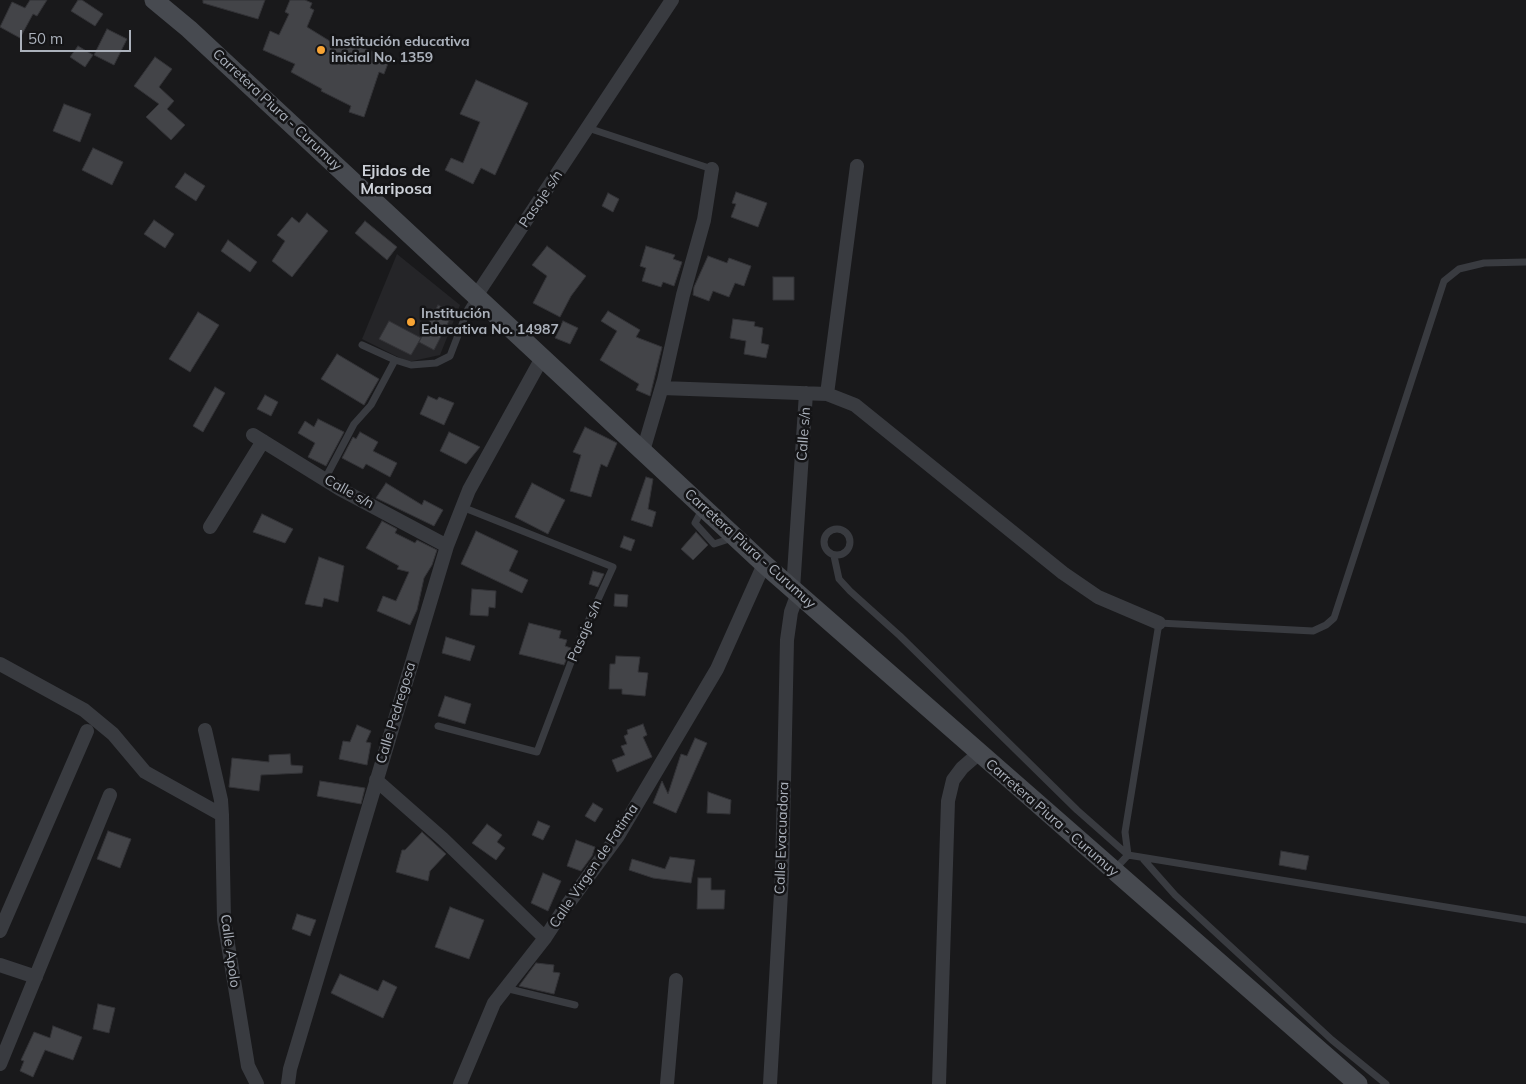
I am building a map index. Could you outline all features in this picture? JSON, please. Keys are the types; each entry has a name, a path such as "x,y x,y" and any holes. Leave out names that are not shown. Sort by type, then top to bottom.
{"main road":[{"name":"Carretera Piura - Curumuy","path":"154,0 189,28 764,564 978,754 1358,1084"}],"street":[{"name":"Pasaje s/n","path":"476,296 672,0"},
{"path":"827,394 857,166"},
{"path":"644,451 662,388 683,294 704,220 712,170"},
{"name":"Calle Pedregosa","path":"288,1084 290,1069 447,546 469,490 542,358"},
{"name":"Calle s/n","path":"662,388 806,393 796,591"},
{"path":"806,393 827,394 856,405 1062,574 1098,597 1160,623"},
{"name":"Calle s/n","path":"210,527 258,438 325,479 447,546"},
{"name":"Calle Virgen de Fatima","path":"460,1084 494,1003 545,938 618,836 717,669 764,564"},
{"name":"Calle Evacuadora","path":"770,1084 782,875 787,640 796,591"},
{"path":"0,664 84,710 113,734 145,772 222,816"},
{"name":"Calle Apolo","path":"205,730 221,800 224,920 248,1066 257,1084"},
{"path":"0,931 87,731"},
{"path":"939,1084 948,801 953,780 962,768 978,754"},
{"path":"376,780 450,846 545,938"},
{"path":"0,1064 110,795"},
{"path":"0,965 36,977"},
{"path":"667,1084 676,980"}],"lane":[{"path":"588,128 712,170"},
{"path":"1128,855 1125,832 1160,623 1312,631 1326,625 1334,618 1444,281 1458,269 1484,263 1526,262"},
{"name":"Pasaje s/n","path":"362,345 396,360 411,364 436,363 450,356 468,309 476,296"},
{"path":"325,479 354,424 371,405 396,360"},
{"name":"Pasaje s/n","path":"438,726 536,752 580,641 613,567 462,507"},
{"path":"834,556 839,579 850,591 900,636 1077,810 1128,855 1526,920"},
{"path":"1113,871 1128,855"},
{"path":"1144,859 1175,895 1204,922 1332,1040 1386,1084"},
{"path":"505,988 575,1005"}],"shaded area":[{"name":"Institución Educativa No. 14987","path":"397,254 460,305 440,355 408,362 362,339"}],"building":[{"path":"30,0 47,0 37,16 33,14 20,38 0,27 12,2 25,8"},
{"path":"78,0 82,0 103,14 95,26 71,11"},
{"path":"203,0 265,0 258,19 203,3"},
{"path":"290,0 305,0 312,3 310,8 314,10 307,27 341,48 344,41 390,58 384,74 379,72 364,117 349,112 351,106 321,91 322,89 291,72 295,64 263,50 270,31 279,35 289,14 285,12"},
{"path":"107,29 127,39 114,65 94,55"},
{"path":"78,46 93,55 85,67 70,57"},
{"path":"155,57 172,69 159,87 174,101 167,109 185,125 171,140 146,117 159,104 134,86"},
{"path":"476,80 528,103 495,175 481,168 473,184 445,170 451,158 463,163 480,122 460,114"},
{"path":"64,104 91,114 80,142 53,131"},
{"path":"93,148 123,162 112,185 82,170"},
{"path":"185,173 205,186 196,201 175,187"},
{"path":"736,192 767,203 758,227 731,217 736,204 732,203"},
{"path":"608,193 619,199 613,212 602,206"},
{"path":"307,213 328,231 292,277 272,261 285,241 277,235 292,217 299,223"},
{"path":"154,220 174,234 165,248 144,234"},
{"path":"365,221 397,247 387,260 355,233"},
{"path":"228,240 257,262 250,272 221,251"},
{"path":"547,246 586,276 571,296 560,317 533,303 547,276 532,265"},
{"path":"646,246 675,255 673,259 682,262 674,286 663,282 661,287 642,281 646,268 640,266"},
{"path":"708,256 727,263 729,258 751,266 744,286 735,283 729,297 713,291 709,301 693,295 694,287"},
{"path":"773,277 794,277 794,300 773,300"},
{"path":"438,305 453,313 434,350 419,342"},
{"path":"608,311 640,330 636,337 662,347 650,396 636,390 639,384 600,360 617,331 601,321"},
{"path":"198,312 219,325 190,372 169,359"},
{"path":"733,319 755,322 754,326 763,328 761,343 769,345 766,358 744,354 746,341 730,338"},
{"path":"389,321 421,338 411,355 379,339"},
{"path":"563,321 578,328 570,344 555,338"},
{"path":"337,354 379,379 364,405 321,379"},
{"path":"215,387 225,393 203,432 193,426"},
{"path":"265,395 278,402 271,416 257,409"},
{"path":"428,396 437,400 439,397 454,403 444,425 420,414"},
{"path":"318,419 344,432 326,466 308,457 315,443 298,433 305,421 314,427"},
{"path":"585,427 617,443 607,467 601,464 591,497 570,491 581,455 573,452"},
{"path":"360,432 378,442 373,451 397,463 390,477 366,464 363,469 342,458 353,437 356,439"},
{"path":"449,432 480,447 466,464 440,451"},
{"path":"646,477 653,479 648,509 656,512 652,527 631,520"},
{"path":"386,483 422,505 424,500 443,510 434,526 376,498"},
{"path":"532,483 565,500 548,534 515,517"},
{"path":"262,514 293,529 285,543 253,532"},
{"path":"382,521 397,529 395,533 415,543 417,540 437,550 432,565 424,578 417,610 410,625 377,611 383,596 396,601 409,572 397,569 399,566 366,548"},
{"path":"476,531 518,551 509,571 528,580 522,593 461,564"},
{"path":"696,532 708,545 693,560 681,549"},
{"path":"624,536 635,540 631,551 620,547"},
{"path":"319,557 344,566 338,602 324,598 322,607 305,604"},
{"path":"593,571 604,574 598,587 589,584"},
{"path":"472,589 496,591 495,608 489,607 488,616 470,615"},
{"path":"615,594 628,595 627,607 614,606"},
{"path":"529,623 561,631 559,638 567,640 565,646 571,648 564,665 519,654"},
{"path":"446,637 475,646 470,661 442,653"},
{"path":"616,656 640,657 638,672 648,673 645,696 622,694 622,689 609,689 610,664 615,664"},
{"path":"445,696 471,704 465,724 438,716"},
{"path":"643,724 647,735 643,737 652,757 617,772 612,760 625,755 621,746 627,744 624,736 628,734 627,730"},
{"path":"357,725 371,731 366,742 371,743 367,765 339,759 343,741 350,742"},
{"path":"695,738 707,743 676,813 653,803 662,781 668,794 681,754 687,756"},
{"path":"290,754 291,765 303,766 302,773 261,775 259,791 229,787 232,758 269,762 269,755"},
{"path":"320,781 365,788 361,804 317,796"},
{"path":"708,792 731,800 730,814 707,813"},
{"path":"593,803 603,809 595,822 585,816"},
{"path":"538,821 550,826 543,840 532,835"},
{"path":"487,824 502,835 497,842 505,848 496,860 472,843"},
{"path":"108,831 131,839 120,868 97,859"},
{"path":"422,832 446,854 430,871 428,881 396,872 402,850 405,850"},
{"path":"576,840 595,847 592,856 581,871 567,866"},
{"path":"1281,851 1309,856 1306,870 1279,865"},
{"path":"670,857 695,860 691,883 653,878 629,870 632,859 665,869"},
{"path":"543,873 561,881 548,911 531,903"},
{"path":"698,878 711,878 711,890 725,890 724,909 697,909"},
{"path":"450,907 484,920 469,959 435,947"},
{"path":"297,914 316,920 310,936 292,929"},
{"path":"536,963 554,965 553,972 560,973 554,994 519,986"},
{"path":"340,974 378,991 383,980 397,987 383,1018 331,993"},
{"path":"98,1004 115,1008 109,1033 93,1029"},
{"path":"53,1026 82,1037 73,1060 45,1050 33,1077 20,1071 24,1061 21,1060 34,1032 50,1038"}],"place":[{"name":"Institución educativa inicial No. 1359","path":"321,50"},
{"name":"Institución Educativa No. 14987","path":"411,322"}],"district":[{"name":"Ejidos de Mariposa","path":"396,180"}]}
